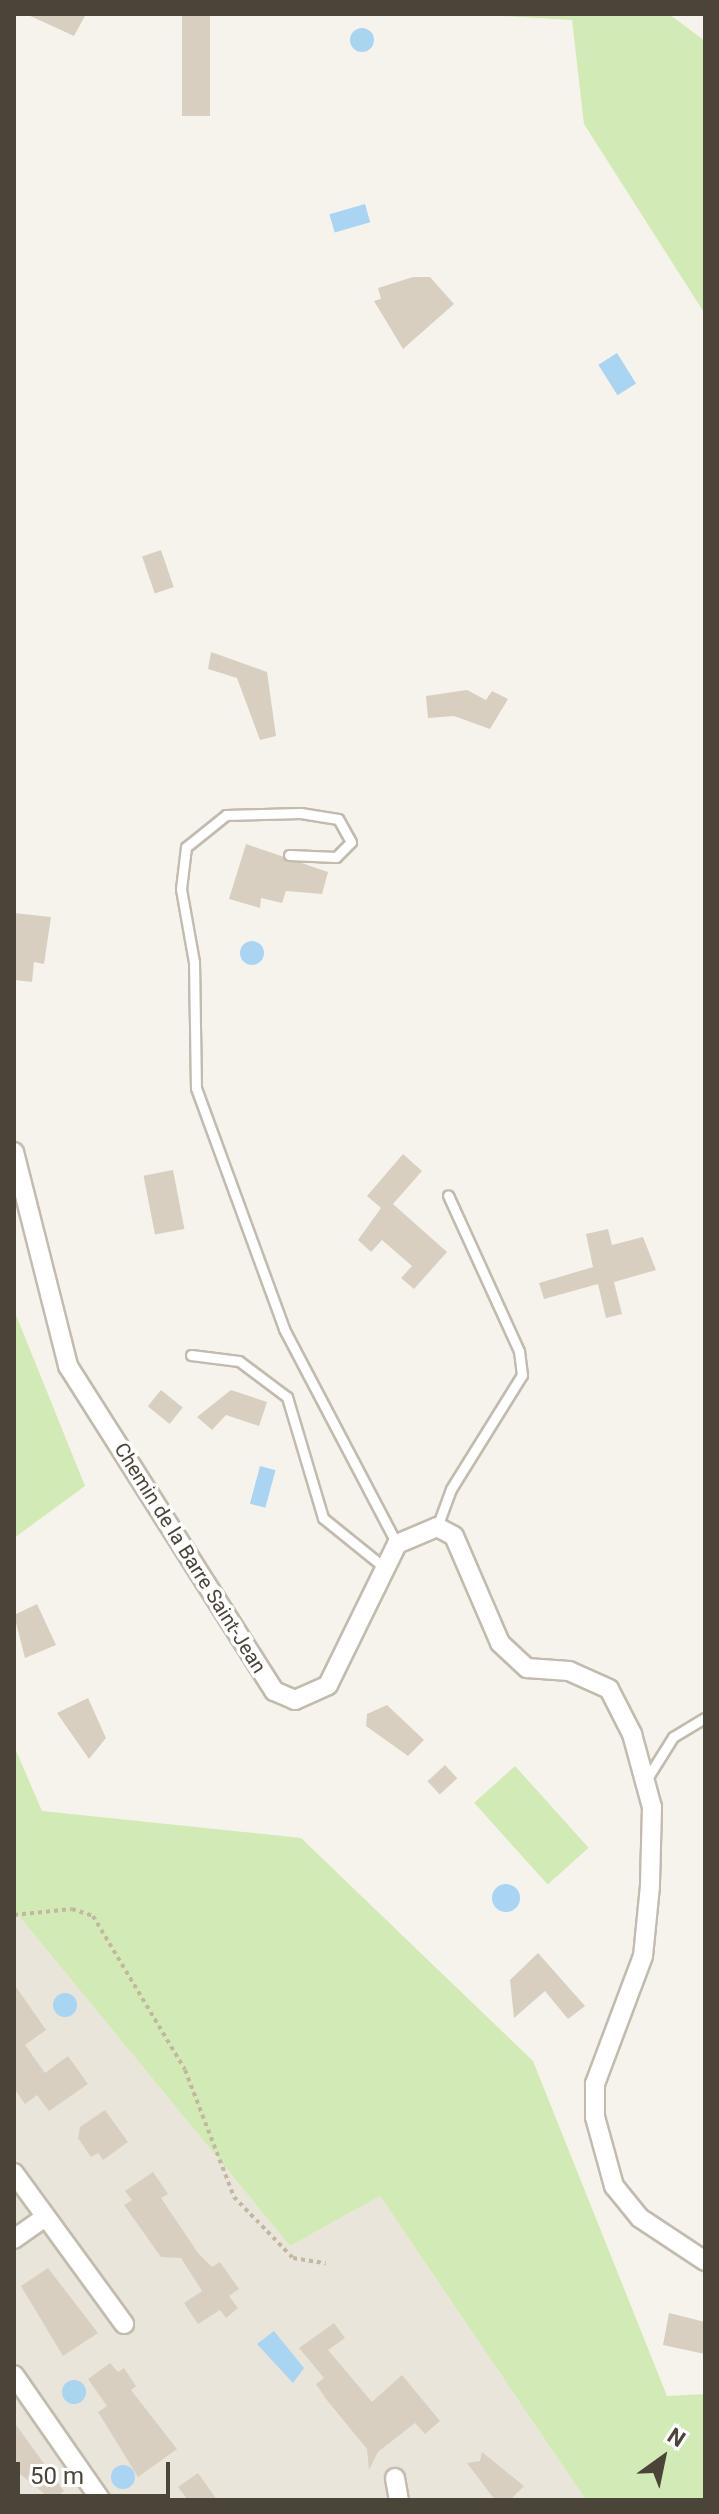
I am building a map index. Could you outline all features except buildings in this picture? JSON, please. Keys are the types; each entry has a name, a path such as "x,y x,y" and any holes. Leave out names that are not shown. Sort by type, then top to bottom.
{"street":[{"name":"Chemin de la Barre Saint-Jean","path":"14,1152 68,1366 274,1691 295,1700 328,1685 397,1544"},
{"path":"397,1544 437,1527 454,1536 500,1643 527,1668 569,1671 609,1689 652,1807 643,1956 595,2084 595,2117 614,2186 640,2218 705,2261"},
{"path":"14,2173 124,2324"},
{"path":"14,2239 45,2217"},
{"path":"14,2375 101,2500"},
{"path":"395,2478 399,2500"}],"lane":[{"path":"289,855 336,857 351,842 338,819 270,814 226,815 186,847 181,889 194,962 196,1088 284,1329 397,1544"},
{"path":"437,1527 451,1489 522,1375 519,1351 448,1195"},
{"path":"191,1355 239,1361 287,1397 323,1518 385,1568"},
{"path":"645,1782 673,1737 705,1718"}],"path":[{"path":"14,1915 72,1909 93,1916 185,2070 234,2197 293,2258 326,2263"}],"shaded area":[{"path":"14,1910 290,2246 380,2196 586,2500 14,2500"}],"green space":[{"path":"468,14 669,14 705,41 705,314 584,124 572,20"},
{"path":"14,1310 85,1486 14,1538"},
{"path":"14,1746 42,1811 301,1838 533,2061 667,2396 705,2394 705,2500 586,2500 380,2196 290,2246 14,1910"},
{"path":"515,1766 589,1848 548,1885 474,1803"}],"water":[{"path":"362,28 371,31 374,40 371,49 362,52 353,49 350,40 353,31"},
{"path":"365,204 370,222 335,232 329,214"},
{"path":"617,353 636,384 617,395 598,365"},
{"path":"252,941 261,944 264,953 261,962 252,965 243,962 240,953 243,944"},
{"path":"260,1466 275,1470 265,1508 250,1504"},
{"path":"506,1884 516,1888 520,1898 516,1908 506,1912 496,1908 492,1898 496,1888"},
{"path":"65,1993 76,2000 77,2005 70,2016 65,2017 54,2010 53,2005 60,1994"},
{"path":"274,2331 304,2368 293,2383 257,2344"},
{"path":"74,2380 83,2383 86,2392 83,2401 74,2404 65,2401 62,2392 65,2383"},
{"path":"123,2465 132,2468 135,2477 132,2486 123,2489 114,2486 111,2477 114,2468"}]}
